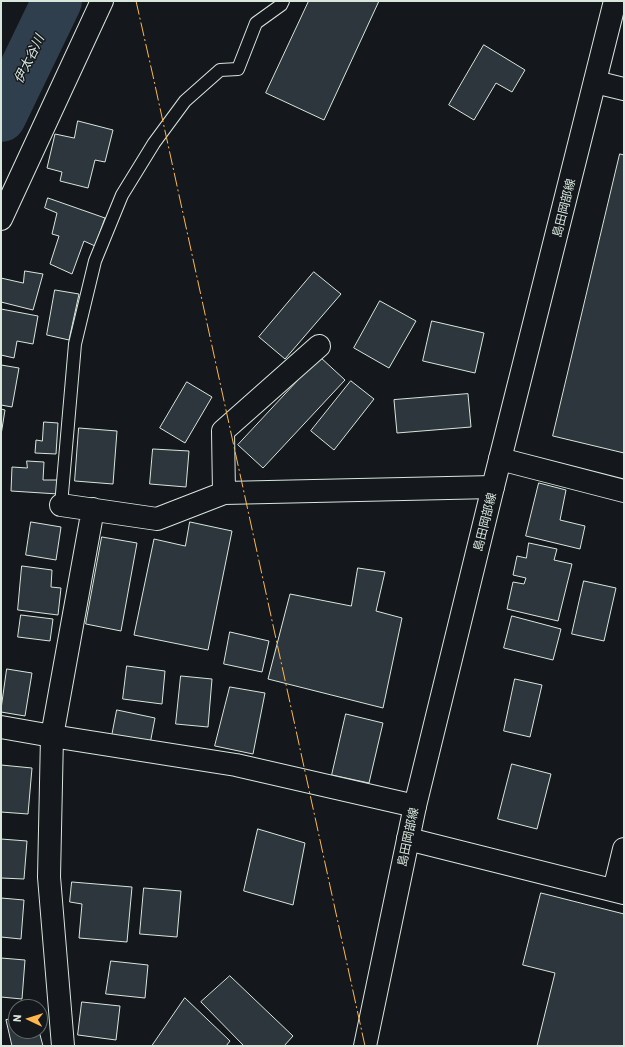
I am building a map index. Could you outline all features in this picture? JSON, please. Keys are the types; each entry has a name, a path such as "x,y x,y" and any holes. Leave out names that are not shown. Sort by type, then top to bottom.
{"street":[{"path":"1,219 102,1"},
{"name":"島田岡部線","path":"365,1046 415,806 500,459 616,1"},
{"path":"595,82 624,89"},
{"path":"224,493 223,430 319,346"},
{"path":"500,459 624,491"},
{"path":"61,505 157,519 224,493 494,486"},
{"path":"63,1046 49,877 52,736 93,509"},
{"path":"1,727 236,765 415,806"},
{"path":"408,839 619,892 624,849"}],"lane":[{"path":"61,505 75,344 95,261 122,195 154,143 185,101 220,70 238,69 256,23 281,5 283,1"}],"building":[{"path":"309,1 379,1 324,120 266,93"},
{"path":"484,45 525,70 512,92 496,83 474,120 449,105"},
{"path":"78,121 113,130 105,162 95,160 88,188 60,181 62,172 47,168 55,134 74,138"},
{"path":"620,154 624,155 624,453 553,436"},
{"path":"48,198 105,218 95,246 84,241 72,274 50,264 59,236 52,234 57,213 45,208"},
{"path":"25,271 43,274 33,310 1,302 1,278 23,283"},
{"path":"314,272 341,294 285,359 259,337"},
{"path":"55,290 79,294 69,340 47,335"},
{"path":"380,301 416,321 389,368 354,348"},
{"path":"1,309 38,316 33,344 17,341 14,358 1,355"},
{"path":"432,321 484,333 475,373 423,361"},
{"path":"320,357 345,380 263,468 238,445"},
{"path":"1,365 19,368 12,407 1,405"},
{"path":"351,381 374,399 334,450 311,431"},
{"path":"187,382 212,397 185,443 160,428"},
{"path":"468,394 471,427 397,433 394,400"},
{"path":"1,409 5,410 1,435"},
{"path":"44,422 58,423 56,454 35,453 36,440 42,441"},
{"path":"79,428 117,431 113,484 75,481"},
{"path":"153,449 189,451 186,487 150,484"},
{"path":"27,461 44,462 43,480 59,480 58,494 11,491 12,467 27,468"},
{"path":"539,483 566,490 560,520 585,526 580,549 526,536"},
{"path":"31,522 61,527 56,560 26,555"},
{"path":"190,522 232,531 208,650 134,635 154,539 185,546"},
{"path":"102,537 137,543 121,631 86,624"},
{"path":"529,543 557,549 554,560 572,564 558,621 507,609 513,582 524,584 526,578 513,575 517,556 526,558"},
{"path":"22,566 52,570 51,587 61,588 58,615 18,610"},
{"path":"358,568 385,572 376,611 402,618 383,708 268,679 290,594 351,606"},
{"path":"584,581 616,588 604,641 572,634"},
{"path":"21,615 53,619 50,641 18,637"},
{"path":"512,616 561,629 553,660 504,648"},
{"path":"230,632 269,641 262,672 224,664"},
{"path":"127,666 165,671 162,704 123,699"},
{"path":"7,669 32,673 25,716 1,712"},
{"path":"181,676 212,679 208,727 176,724"},
{"path":"515,679 542,685 530,737 504,731"},
{"path":"230,687 265,693 253,754 215,746"},
{"path":"117,710 155,718 150,744 112,736"},
{"path":"346,714 383,723 369,783 332,775"},
{"path":"512,764 551,774 537,829 498,819"},
{"path":"1,765 32,768 28,814 1,812"},
{"path":"258,829 305,843 293,905 244,891"},
{"path":"1,839 27,841 24,879 1,878"},
{"path":"72,882 132,887 127,942 79,938 82,904 70,902"},
{"path":"144,888 181,891 177,937 140,934"},
{"path":"541,893 624,914 624,1046 537,1046 555,973 523,965"},
{"path":"1,898 24,900 21,939 1,937"},
{"path":"1,958 25,960 22,999 1,997"},
{"path":"111,961 148,965 145,998 106,994"},
{"path":"230,976 293,1036 284,1046 244,1046 201,1002"},
{"path":"185,998 230,1041 226,1046 152,1046"},
{"path":"82,1002 120,1006 116,1040 78,1035"},
{"path":"10,1039 41,1039 43,1046 12,1046"}],"waterway":[{"name":"伊太谷川","path":"1,117 57,1"}],"power":[{"path":"136,1 365,1046"}]}
